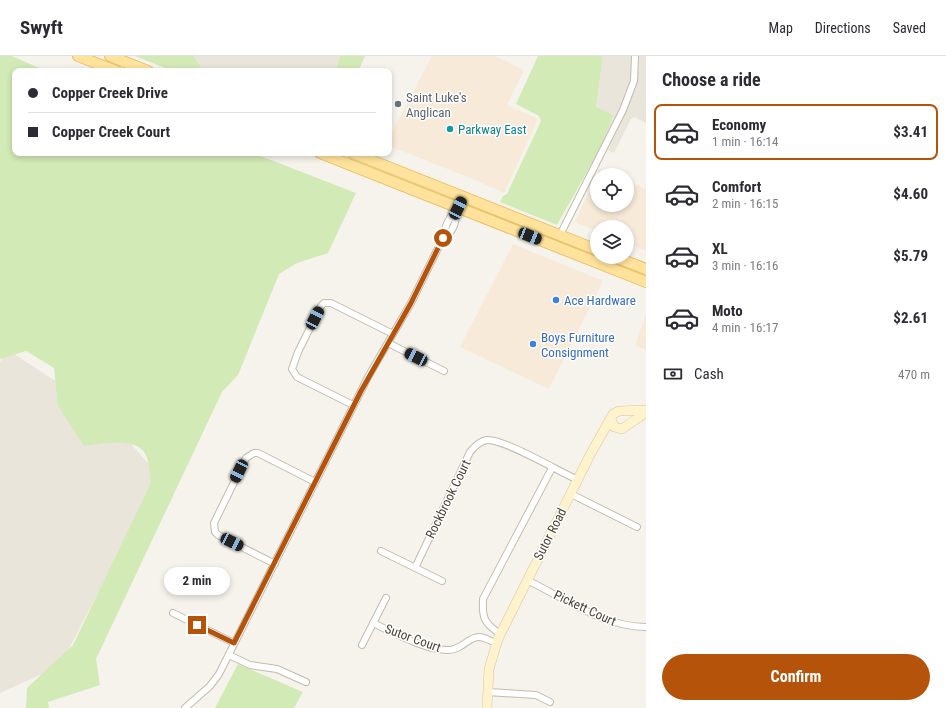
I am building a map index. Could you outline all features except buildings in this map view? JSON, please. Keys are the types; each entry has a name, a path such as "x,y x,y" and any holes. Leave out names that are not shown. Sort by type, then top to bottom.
{"main road":[{"path":"78,56 108,68"},
{"path":"110,56 140,68"},
{"path":"328,156 646,282"},
{"path":"361,156 590,247"},
{"path":"543,241 554,240 560,235"},
{"path":"558,247 563,243 575,241"},
{"path":"633,264 646,269"}],"street":[{"path":"560,235 623,110 634,81 635,56"},
{"path":"185,708 210,686 219,674 354,405 411,303 443,238 443,231 448,219 458,208 463,196"},
{"path":"354,405 296,377 292,369 292,365 321,306 324,303 332,303 393,334"},
{"path":"388,343 444,371"},
{"path":"622,411 629,418 628,424"},
{"path":"617,429 612,425 611,419 616,412 646,411"},
{"path":"602,435 617,429 625,428 628,424 646,411"},
{"name":"Sutor Road","path":"486,708 489,669 496,643 578,480 611,419"},
{"name":"Rockbrook Court","path":"415,568 470,452 474,447 486,440 502,442 578,480"},
{"path":"275,564 218,536 213,528 217,517 246,458 254,453 258,453 315,482"},
{"path":"500,634 488,624 484,618 483,599 552,468"},
{"path":"571,494 637,527"},
{"path":"381,551 442,581"},
{"name":"Pickett Court","path":"527,580 610,621 627,626 646,627"},
{"name":"Sutor Court","path":"362,645 386,598"},
{"path":"173,613 234,643"},
{"name":"Sutor Court","path":"373,623 403,637 442,650 455,650 473,638 480,637 496,643"},
{"path":"229,654 250,665 277,669 306,682"},
{"path":"488,692 536,695 550,702"}],"shaded area":[{"path":"194,56 340,56 337,68 201,67"},
{"path":"432,56 495,56 524,70 507,105 538,119 504,193 473,179 392,147 392,132"},
{"path":"603,56 632,56 632,65 630,81 625,98 602,147 596,108"},
{"path":"639,56 646,56 646,123 635,117 631,119 614,153 608,150 626,112 637,82"},
{"path":"634,184 646,189 646,251 634,246 634,220 590,220 590,228 575,222 590,189 590,212 634,212"},
{"path":"513,244 603,281 549,389 460,347"},
{"path":"646,315 646,350 635,345"},
{"path":"8,350 101,411 159,475 60,666 0,693 0,362"}],"green space":[{"path":"0,56 12,56 39,68 12,68 12,156 261,156 356,193 328,253 297,263 279,274 238,375 222,392 96,659 100,685 48,702 49,708 26,708 27,688 73,645 151,483 149,467 147,458 143,451 137,446 110,443 84,446 58,406 54,368 26,351 0,359"},
{"path":"135,56 194,56 201,67 200,68 165,68"},
{"path":"340,56 365,56 359,68 337,68"},
{"path":"538,56 603,56 596,107 613,115 601,147 557,225 500,202 503,196 507,194 541,121 539,116 516,104"},
{"path":"238,664 303,692 294,708 215,708"}],"place":[{"name":"Saint Luke's Anglican","path":"398,104"},
{"name":"Parkway East","path":"450,129"},
{"name":"Ace Hardware","path":"556,300"},
{"name":"Boys Furniture Consignment","path":"533,344"}],"route":[{"path":"197,625 234,643 368,377 411,303 443,238"}]}
